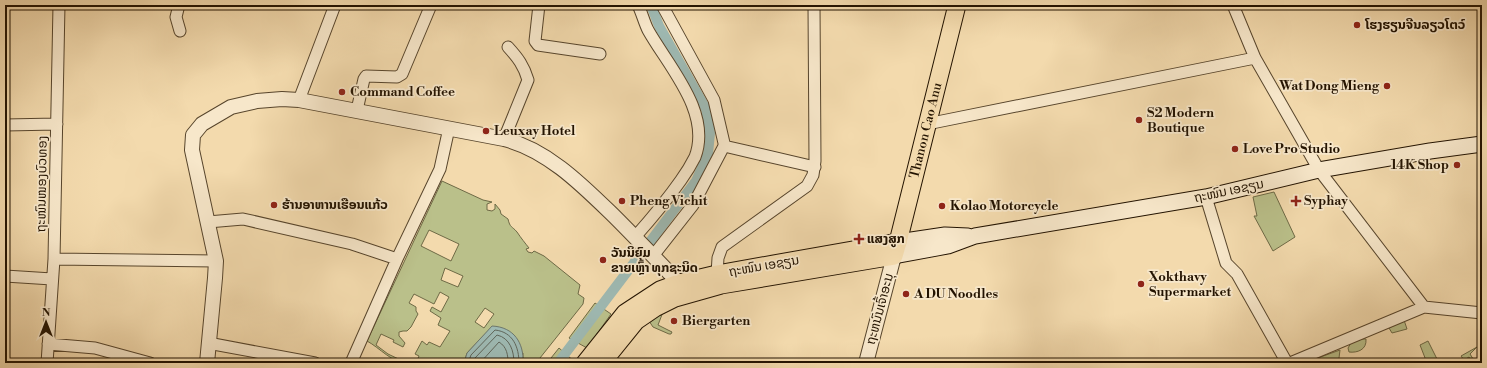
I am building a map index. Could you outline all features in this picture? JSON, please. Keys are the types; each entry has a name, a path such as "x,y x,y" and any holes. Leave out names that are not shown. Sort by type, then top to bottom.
{"main road":[{"name":"Thanon Cao Anu","path":"896,249 957,5"},
{"name":"ຖະໜົນ ເອຊຽນ","path":"602,363 636,321 655,308 694,291 896,249 946,235 975,236 1206,197 1319,170 1430,151 1482,144"},
{"name":"ຖະໜົນ ເອຊຽນ","path":"585,363 625,313 660,290 679,283 717,274 896,249"}],"street":[{"name":"ຖະໜົນໜອງບົວທອງ","path":"47,363 54,259 59,5"},
{"path":"179,5 176,17 180,31"},
{"path":"299,100 335,5"},
{"path":"357,110 366,76 397,77 402,74 431,5"},
{"path":"538,5 535,41 538,45 600,54"},
{"path":"636,239 666,201 695,157 698,132 695,115 687,92 648,29 638,5"},
{"path":"652,254 693,205 724,146 714,100 662,5"},
{"path":"717,274 718,258 722,247 807,186 813,175 815,167 814,5"},
{"path":"1233,5 1255,58 1319,170 1424,307"},
{"path":"504,139 528,80 526,71 521,61 508,47"},
{"path":"927,124 1255,58"},
{"path":"207,363 216,261 192,150 193,135 202,124 231,107 256,101 282,98 299,100 450,128 504,139 525,145 582,184 679,283"},
{"path":"5,125 57,124"},
{"path":"351,363 397,259 440,170 450,128"},
{"path":"724,146 815,167"},
{"path":"1206,197 1226,263 1237,274 1288,363 1424,307 1482,313"},
{"path":"208,222 243,219 352,244 397,259"},
{"name":"ຖະຫນົນເຈົ້າອະນຸ","path":"866,363 896,249"},
{"path":"54,259 216,261"},
{"path":"5,276 52,280"},
{"path":"208,343 315,363"},
{"path":"48,344 95,348 150,363"}],"green space":[{"path":"442,181 483,200 492,202 487,204 487,210 492,211 495,209 495,204 500,210 501,214 508,219 510,225 529,248 526,249 528,252 532,253 534,251 544,256 580,285 578,294 584,298 583,304 536,363 523,363 523,353 489,330 467,353 464,363 416,363 419,356 415,354 422,341 427,345 429,342 440,347 450,331 438,325 441,318 430,311 432,307 441,312 449,297 440,292 434,304 414,294 409,303 416,307 418,314 407,331 399,332 399,336 405,343 403,347 393,342 394,340 381,334 376,345 388,354 407,363 396,361 367,341","holes":["429,230 459,244 451,261 421,246","445,268 463,276 458,287 441,280","485,308 494,314 484,328 475,322"]},
{"path":"1274,192 1295,237 1273,251 1254,216 1257,216 1253,197"},
{"path":"595,303 611,314 587,348 569,338"},
{"path":"668,307 665,313 663,312 658,325 672,332 671,334 653,327 649,321"},
{"path":"1404,320 1407,329 1392,333 1389,328"},
{"path":"1361,339 1366,339 1365,346 1361,350 1349,352 1348,348 1351,343"},
{"path":"1428,341 1439,363 1427,363 1420,345"},
{"path":"1477,347 1470,354 1475,362 1482,355 1482,363 1473,363 1469,357 1464,360 1461,356"},
{"path":"559,348 576,363 547,363"},
{"path":"1340,350 1340,363 1314,363 1315,359"}],"water":[{"path":"492,326 506,329 516,337 522,349 523,363 464,363 467,353"}],"waterway":[{"path":"558,363 696,181 708,154 710,133 706,109 659,26 651,5"}],"place":[{"name":"ໂຮງຮຽນຈີນລຽວໂຕວ໌","path":"1357,25"},
{"name":"Wat Dong Mieng","path":"1387,86"},
{"name":"Command Coffee","path":"342,92"},
{"name":"S2 Modern Boutique","path":"1139,120"},
{"name":"Leuxay Hotel","path":"486,131"},
{"name":"Love Pro Studio","path":"1235,149"},
{"name":"14K Shop","path":"1457,165"},
{"name":"Pheng Vichit","path":"622,201"},
{"name":"Syphay","path":"1296,201"},
{"name":"ຮ້ານອາຫານເຮືອນແກ້ວ","path":"274,205"},
{"name":"Kolao Motorcycle","path":"942,206"},
{"name":"ແສງສູກ","path":"859,239"},
{"name":"ວັນນິຍົມ ຂາຍເຫຼົ້າ ທຸກຊະນິດ","path":"603,260"},
{"name":"Xokthavy Supermarket","path":"1141,284"},
{"name":"A DU Noodles","path":"906,294"},
{"name":"Biergarten","path":"674,321"}]}
